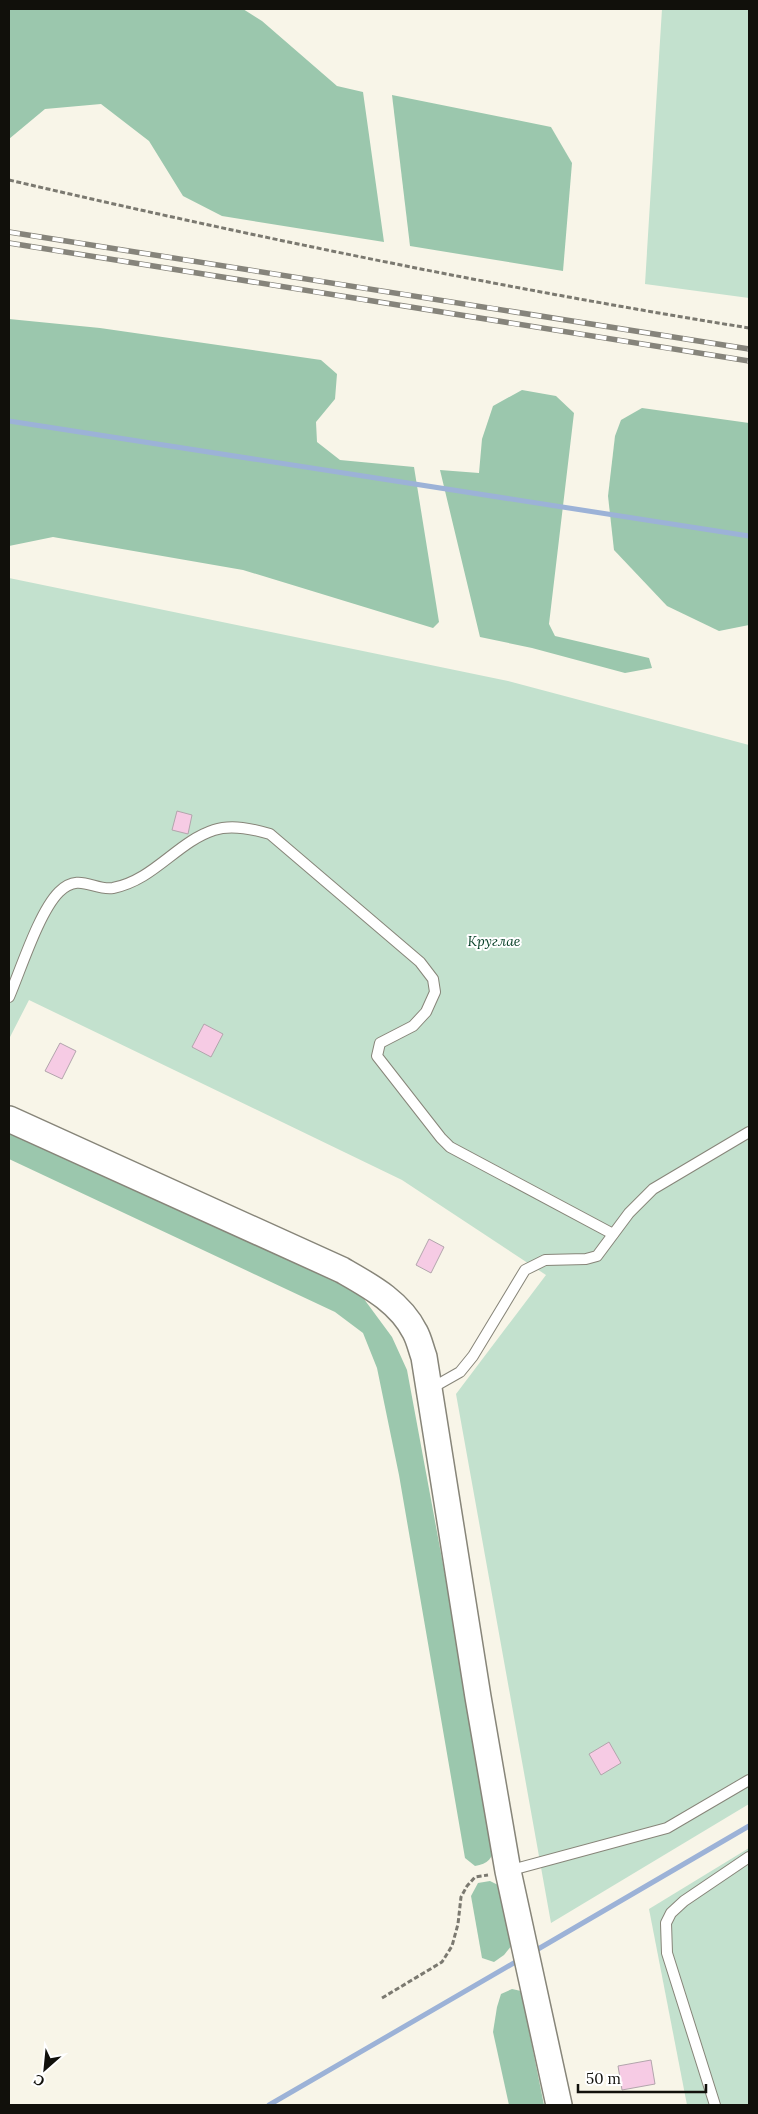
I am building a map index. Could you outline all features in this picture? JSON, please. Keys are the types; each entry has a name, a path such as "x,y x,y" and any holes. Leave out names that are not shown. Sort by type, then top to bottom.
{"street":[{"path":"9,1119 342,1270 382,1293 415,1332 424,1358 508,1871 559,2105"}],"lane":[{"path":"9,997 48,906 61,890 80,881 111,888 138,880 191,842 214,829 246,827 270,834 420,962 433,979 435,992 426,1012 414,1026 380,1043 377,1056 441,1138 450,1147 613,1234"},
{"path":"429,1390 460,1372 473,1356 525,1270 545,1260 586,1259 597,1256 629,1213 653,1189 749,1132"},
{"path":"508,1871 667,1828 749,1780"},
{"path":"714,2105 667,1954 666,1923 672,1913 684,1902 749,1857"}],"path":[{"path":"9,180 116,205 525,290 749,328"},
{"path":"382,1998 442,1962 452,1946 458,1924 461,1896 475,1877 508,1871"}],"green space":[{"path":"9,9 243,9 262,21 337,86 363,92 384,242 222,216 183,196 149,141 101,104 45,109 9,139"},
{"path":"662,9 749,9 749,298 645,284"},
{"path":"392,95 551,127 572,163 563,271 410,246"},
{"path":"9,319 100,328 321,360 337,374 335,399 316,422 317,442 340,460 414,467 439,622 433,628 243,570 53,537 9,546"},
{"path":"522,390 556,396 574,413 549,624 555,636 649,658 652,668 625,673 532,648 480,637 440,470 479,473 482,439 493,406"},
{"path":"642,408 749,423 749,625 719,631 667,606 614,550 608,496 615,436 621,420"},
{"name":"Круглае","path":"9,578 508,681 749,745 749,1804 551,1923 456,1394 546,1275 402,1180 29,1000 9,1039"},
{"path":"9,1130 334,1277 364,1299 392,1337 407,1370 495,1845 493,1853 487,1862 475,1866 465,1858 399,1475 377,1368 363,1333 335,1312 9,1159"},
{"path":"749,1848 749,2105 687,2105 649,1909"},
{"path":"490,1881 500,1886 512,1945 504,1955 494,1962 482,1958 471,1896 478,1883"},
{"path":"512,1989 521,1991 544,2105 509,2105 493,2032 501,1994"}],"building":[{"path":"177,811 192,815 188,834 172,830"},
{"path":"204,1024 223,1034 211,1057 192,1047"},
{"path":"60,1043 76,1051 62,1079 45,1071"},
{"path":"429,1239 444,1247 431,1273 416,1265"},
{"path":"609,1742 621,1763 601,1775 589,1754"},
{"path":"651,2060 655,2084 622,2090 618,2066"}],"waterway":[{"path":"9,421 749,536"},
{"path":"533,1952 749,1826"},
{"path":"269,2105 519,1960"}],"railway":[{"path":"9,232 749,349"},
{"path":"9,243 749,361"}]}
